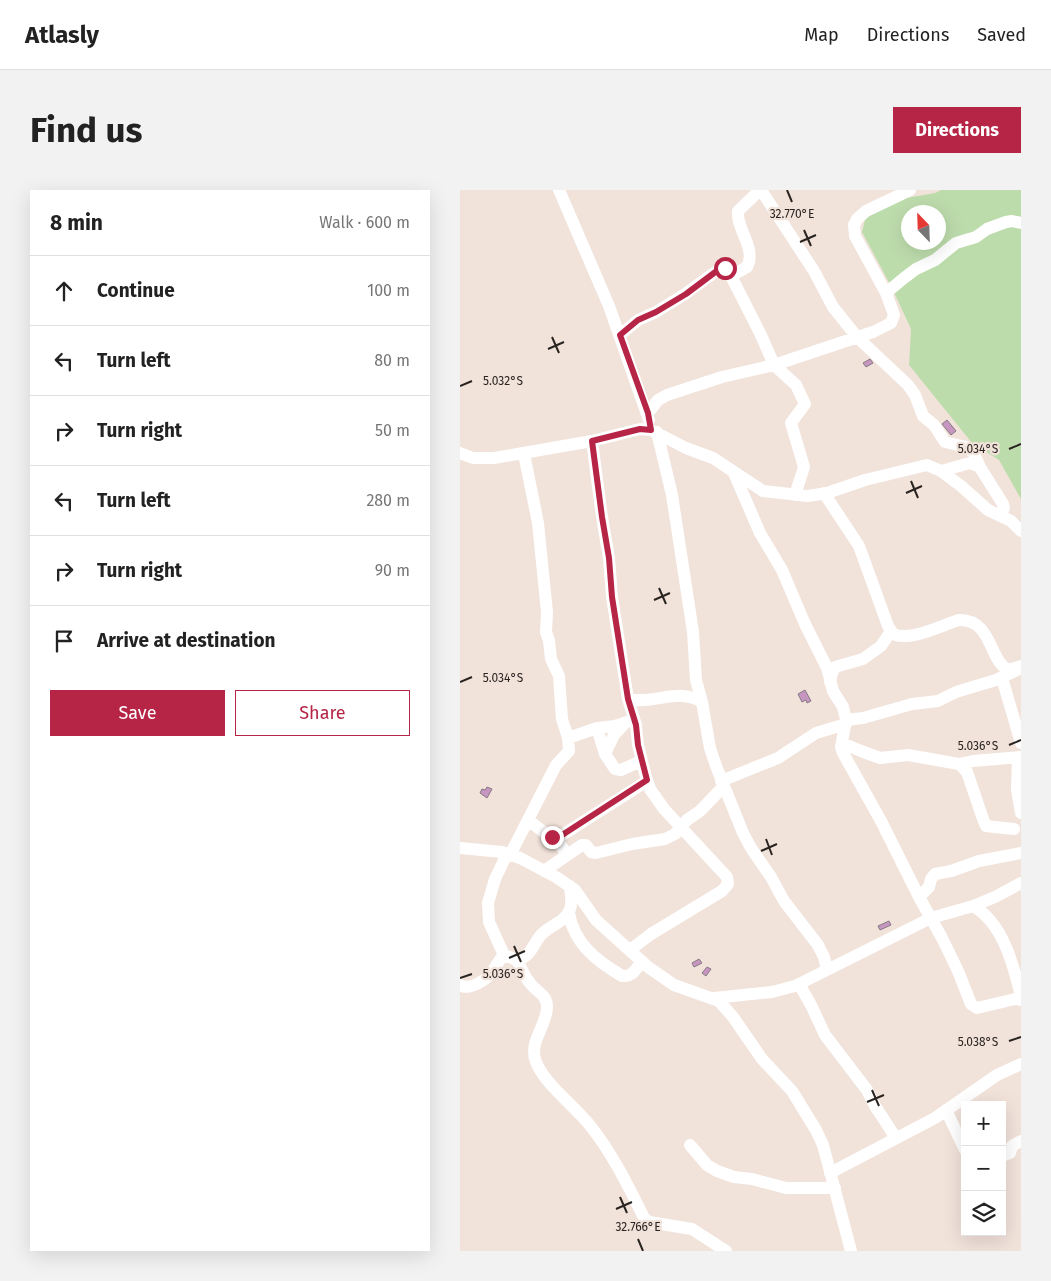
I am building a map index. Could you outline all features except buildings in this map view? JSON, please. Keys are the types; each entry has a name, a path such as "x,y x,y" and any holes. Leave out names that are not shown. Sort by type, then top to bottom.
{"street":[{"path":"559,190 602,288 620,335 654,431 672,495 693,632 696,680 710,748 751,848 771,877 784,901 818,945 824,956 827,970"},
{"path":"731,276 747,266 750,259 738,219 738,211 740,207 761,190 814,271 834,308 857,337 912,389 923,416 934,425 945,442 969,449 974,453 980,467 1004,504 1000,516"},
{"path":"648,413 655,402 667,395 722,377 774,365 874,332 893,320 894,315 886,293 855,236 854,225 857,218 866,211 910,190"},
{"path":"886,293 916,269 935,260 956,243 976,237 987,228 1006,222 1021,223"},
{"path":"620,335 638,320 656,312 686,294 723,268 731,276 774,365 796,385 805,404 792,421 793,432 804,467 795,495"},
{"path":"460,453 473,458 483,459 524,454 592,441 640,429 654,431 686,448 712,458 763,491 808,496 924,465 940,471 988,510 1011,521 1021,531"},
{"path":"592,441 629,717 638,734 641,761 650,789 656,798 727,877 728,884 727,887 699,906 651,934 630,950"},
{"path":"524,454 538,523 547,612 546,632 551,659 559,676 562,719 568,738 569,751 557,764 495,879 488,903 489,922 504,955 518,960 527,956 541,935 560,922 569,913"},
{"path":"940,471 970,463 980,467"},
{"path":"734,473 760,533 782,570 805,624 827,668 833,691 843,707 846,722 842,742 843,754 881,821 974,1006 980,1008 1015,999 1021,1000"},
{"path":"824,493 859,546 894,635 904,636 930,630 959,620 966,620 979,627 988,639 1002,667 1009,670 1021,667"},
{"path":"830,682 835,667 863,659 881,646 891,631"},
{"path":"544,871 582,845 586,845 591,852 596,853 632,844 665,839 675,834 687,820 700,811 723,783 778,758 816,733 846,722 912,704 938,701 956,692 1002,678 1021,667"},
{"path":"1002,678 1021,743"},
{"path":"628,699 638,701 685,696 695,697 702,702"},
{"path":"568,738 597,728 615,726 629,717"},
{"path":"605,754 614,735 629,717"},
{"path":"597,728 605,754 613,768 617,770 641,761"},
{"path":"842,742 877,757 908,755 959,764 1019,757 1017,790 1021,813"},
{"path":"959,764 967,772 986,826 1014,829"},
{"path":"556,839 647,780"},
{"path":"528,820 556,839 567,855"},
{"path":"460,848 492,850 509,855 544,871 570,886 575,890 596,920 667,982 714,998 722,1004 762,1059 787,1084 801,1104 818,1135 835,1188 851,1251"},
{"path":"919,897 929,887 931,878 935,874 951,871 979,861 1021,853"},
{"path":"714,998 772,992 799,984 931,918 973,906 1021,883"},
{"path":"570,886 572,904 569,913 570,921 582,944 602,965 622,976 626,976 633,973 642,961"},
{"path":"973,906 986,915 997,927 1021,996"},
{"path":"460,985 469,987 487,977 504,955"},
{"path":"518,960 530,984 540,992 547,1004 535,1046 536,1062 553,1086 588,1123 603,1144 644,1218 649,1222 692,1230 726,1251"},
{"path":"799,984 825,1035 867,1090 896,1138"},
{"path":"830,1173 935,1118 997,1075 1021,1064"},
{"path":"946,1110 963,1146"},
{"path":"1006,1154 1010,1153 1012,1146 1021,1141"},
{"path":"690,1145 707,1165 734,1177 752,1179 786,1188 835,1188"}],"green space":[{"path":"941,190 1021,190 1021,499 999,460 972,443 909,365 911,329 892,288 862,232 867,212 889,201 935,193"}],"route":[{"path":"552,837 556,839 647,780 641,761 636,725 628,699 612,597 609,558 592,441 640,429 651,430 648,413 620,335 638,320 656,312 686,294 718,270 725,268"}]}
